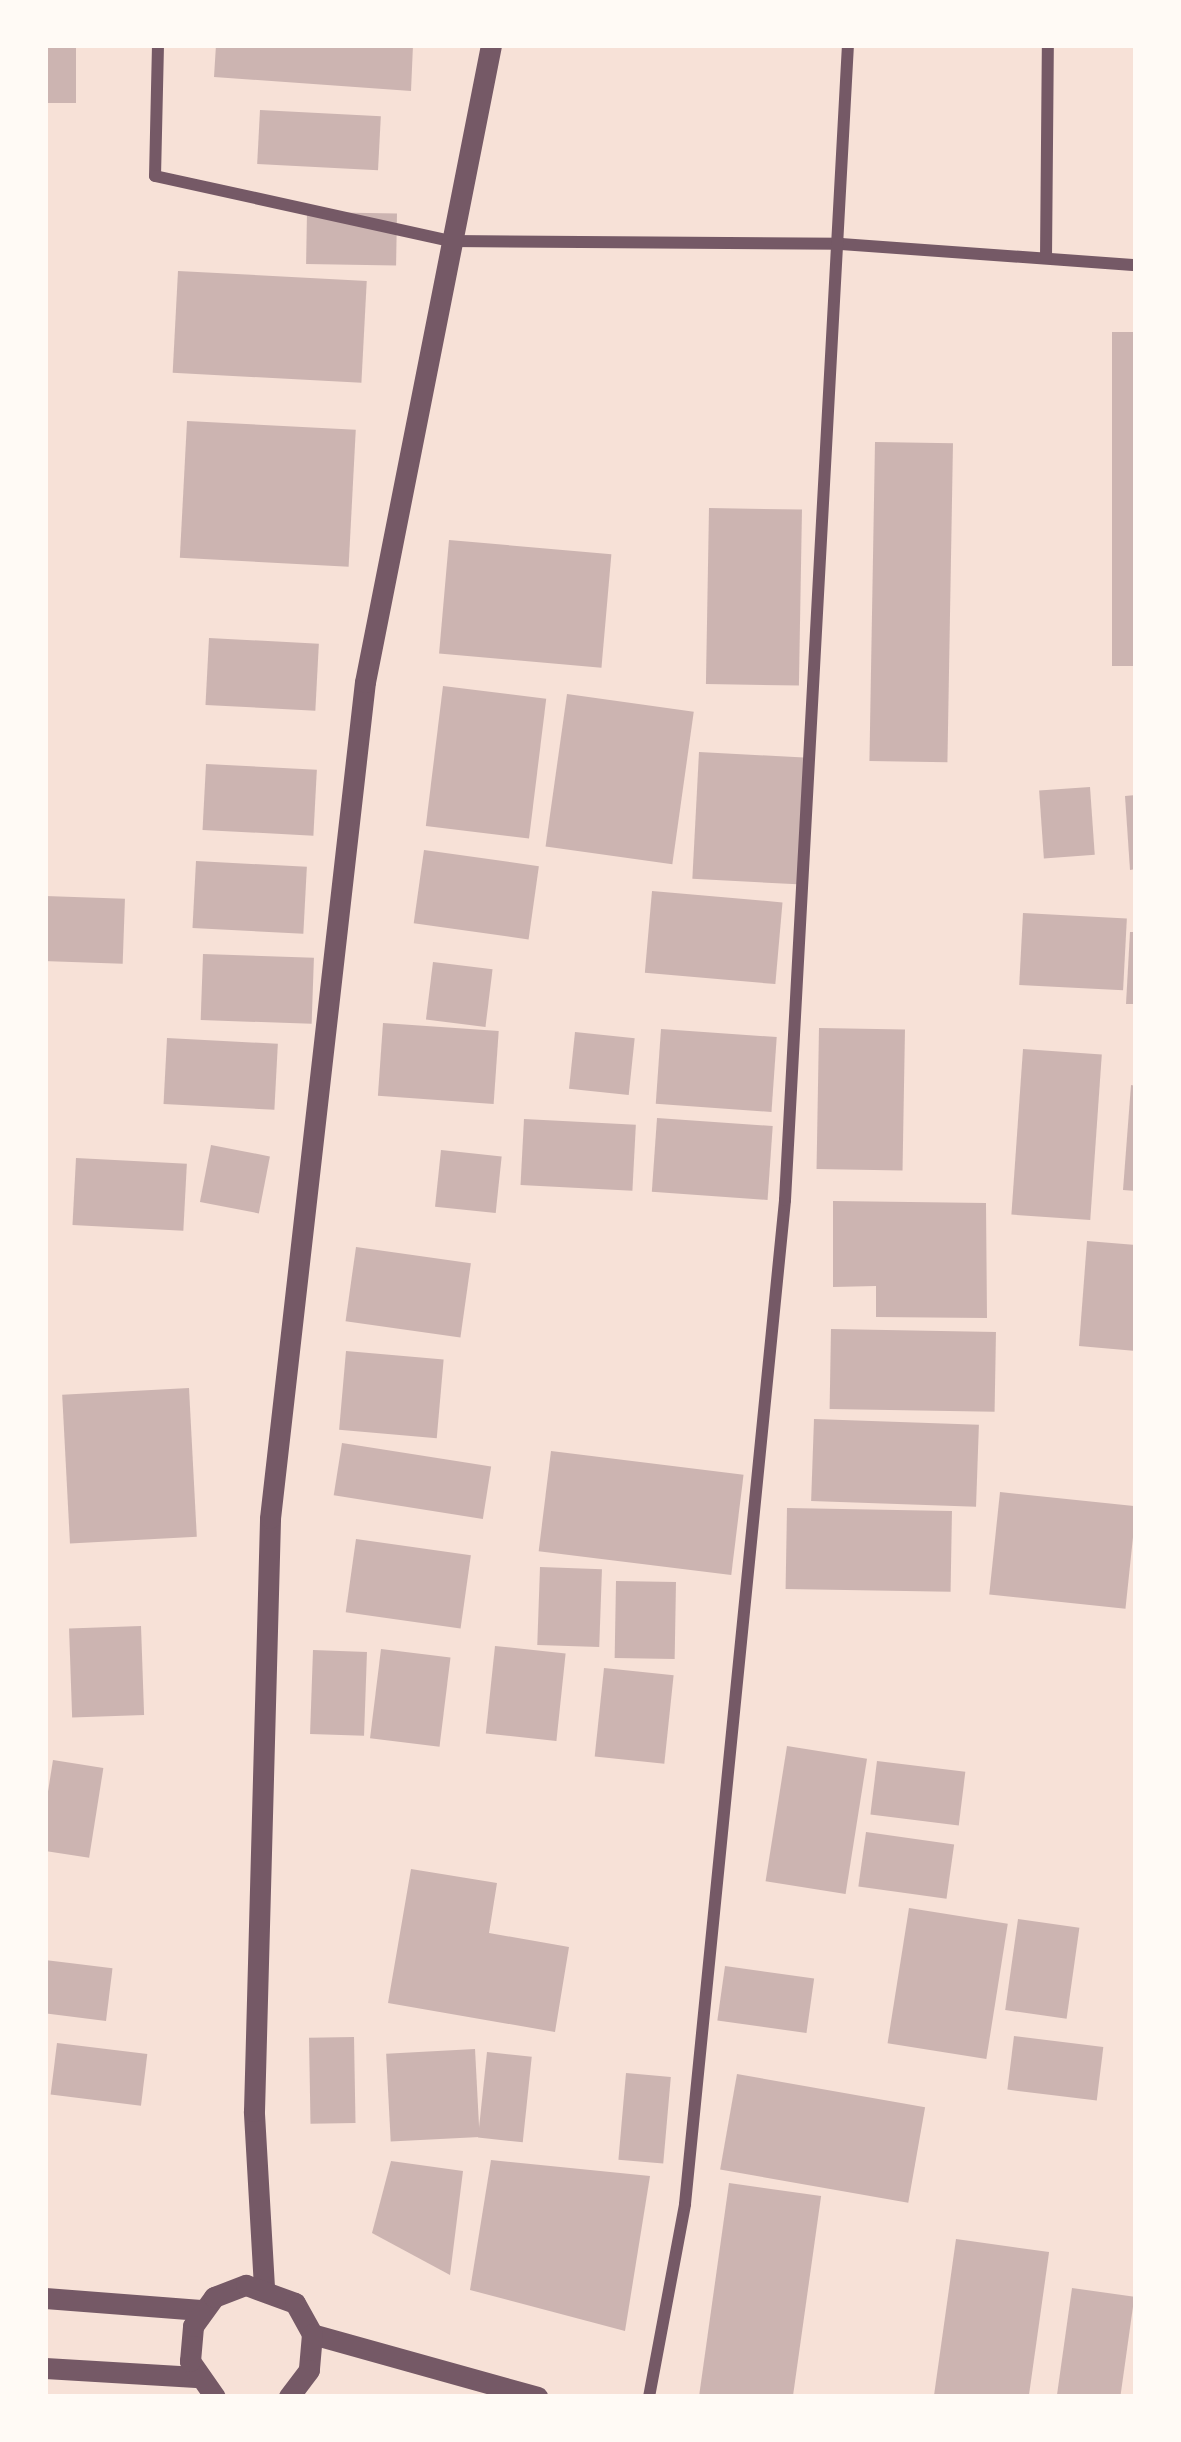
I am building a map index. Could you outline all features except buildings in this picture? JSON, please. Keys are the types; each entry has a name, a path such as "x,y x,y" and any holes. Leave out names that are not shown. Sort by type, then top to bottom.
{"street":[{"path":"158,45 155,176 451,241 841,244 1136,265"},
{"path":"264,2287 254,2111 270,1518 365,682 491,45"},
{"path":"649,2397 685,2204 785,1200 841,244 848,45"},
{"path":"1046,258 1048,45"},
{"path":"214,2397 196,2377 189,2343 200,2310 229,2289 264,2287 295,2303 312,2334 309,2370 289,2397"},
{"path":"45,2298 200,2310"},
{"path":"312,2334 537,2397"},
{"path":"45,2368 196,2377"}]}
